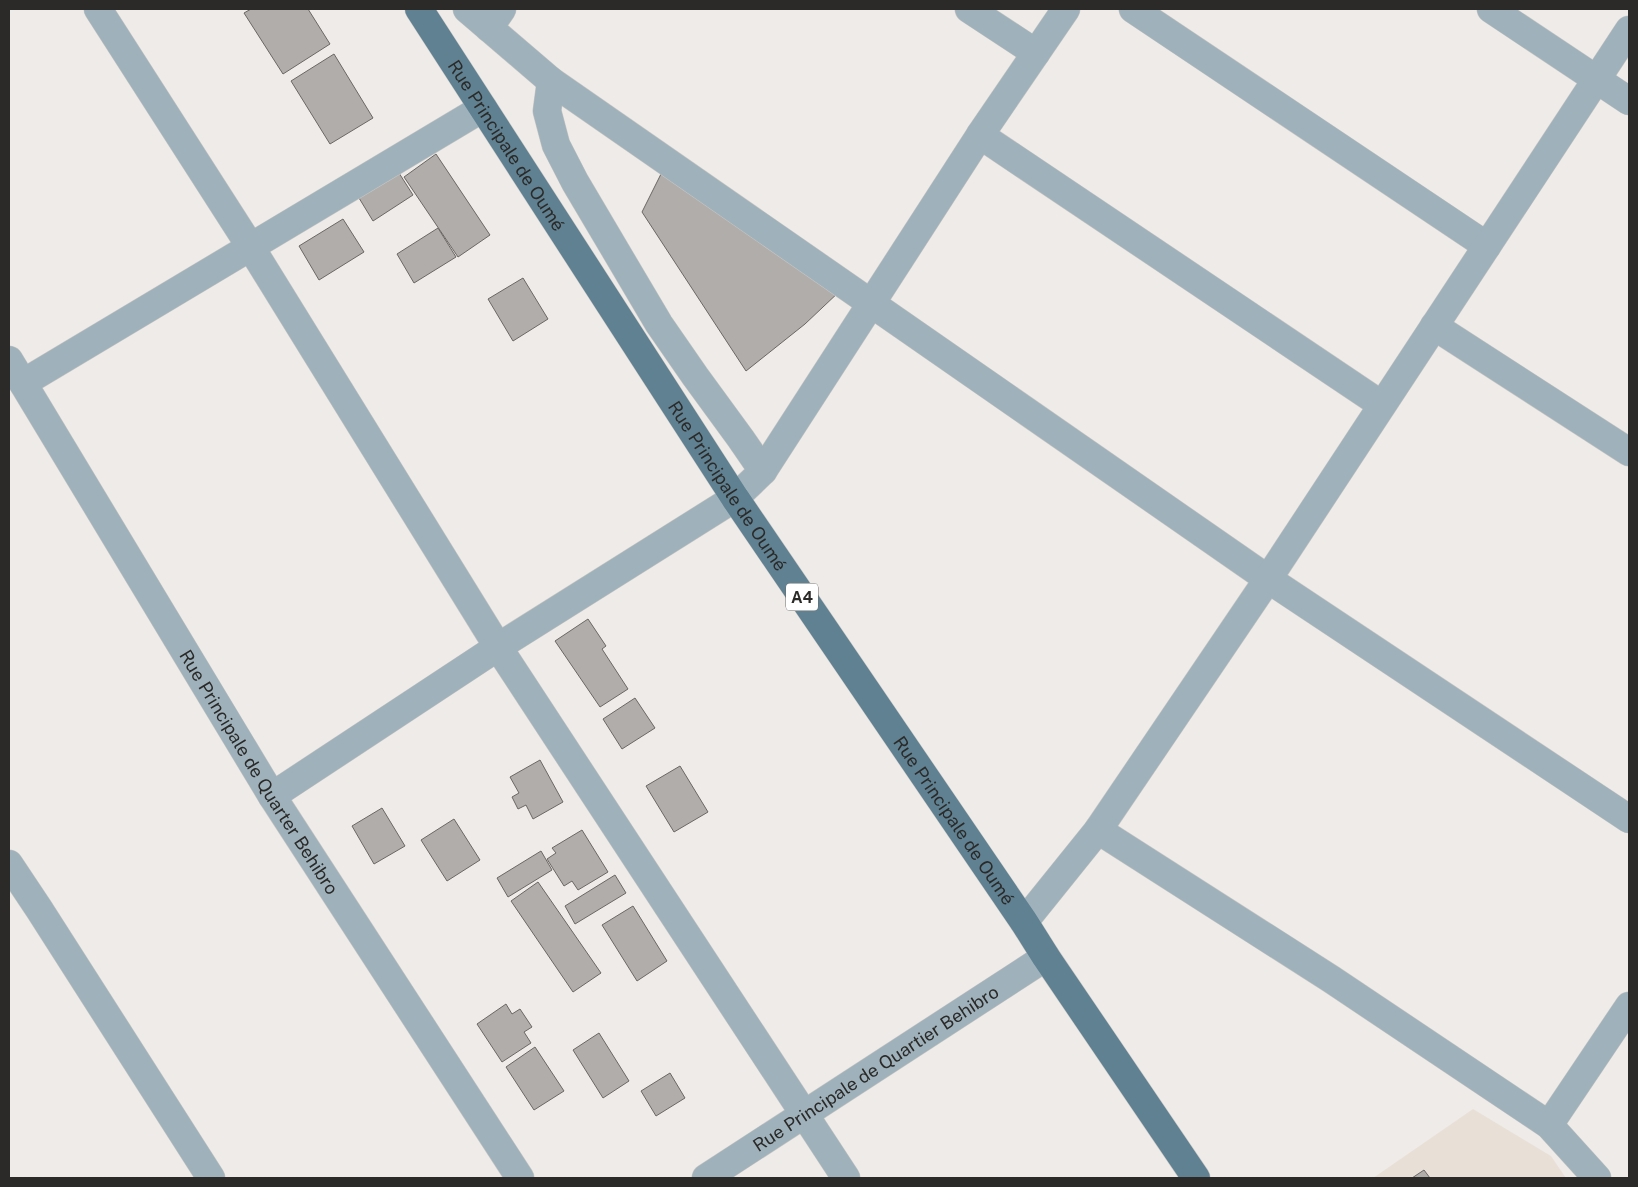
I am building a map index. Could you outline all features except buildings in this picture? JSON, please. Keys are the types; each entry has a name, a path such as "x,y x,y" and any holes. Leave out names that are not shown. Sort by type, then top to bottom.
{"main road":[{"name":"Rue Principale de Oumé","path":"419,9 734,498 1024,922 1196,1178"}],"street":[{"path":"98,9 250,246 498,647 846,1178"},
{"path":"467,9 496,18 551,81 1268,579 1629,819"},
{"path":"970,9 1036,53"},
{"path":"272,796 498,647 734,498 763,471 980,135 1066,9"},
{"path":"1133,9 1487,246"},
{"path":"1492,9 1629,101"},
{"path":"1024,922 1098,830 1268,579 1629,30"},
{"path":"551,81 547,111 556,145 575,182 659,324 763,471"},
{"path":"23,383 483,108"},
{"path":"980,135 1382,405"},
{"path":"1434,326 1629,452"},
{"name":"Rue Principale de Quarter Behibro","path":"9,360 272,796 520,1178"},
{"path":"1098,830 1331,979 1549,1125 1597,1178"},
{"path":"9,864 211,1178"},
{"name":"Rue Principale de Quartier Behibro","path":"706,1178 1046,957"},
{"path":"1549,1125 1629,1006"}],"shaded area":[{"path":"1473,1109 1551,1156 1566,1178 1373,1178"}]}
